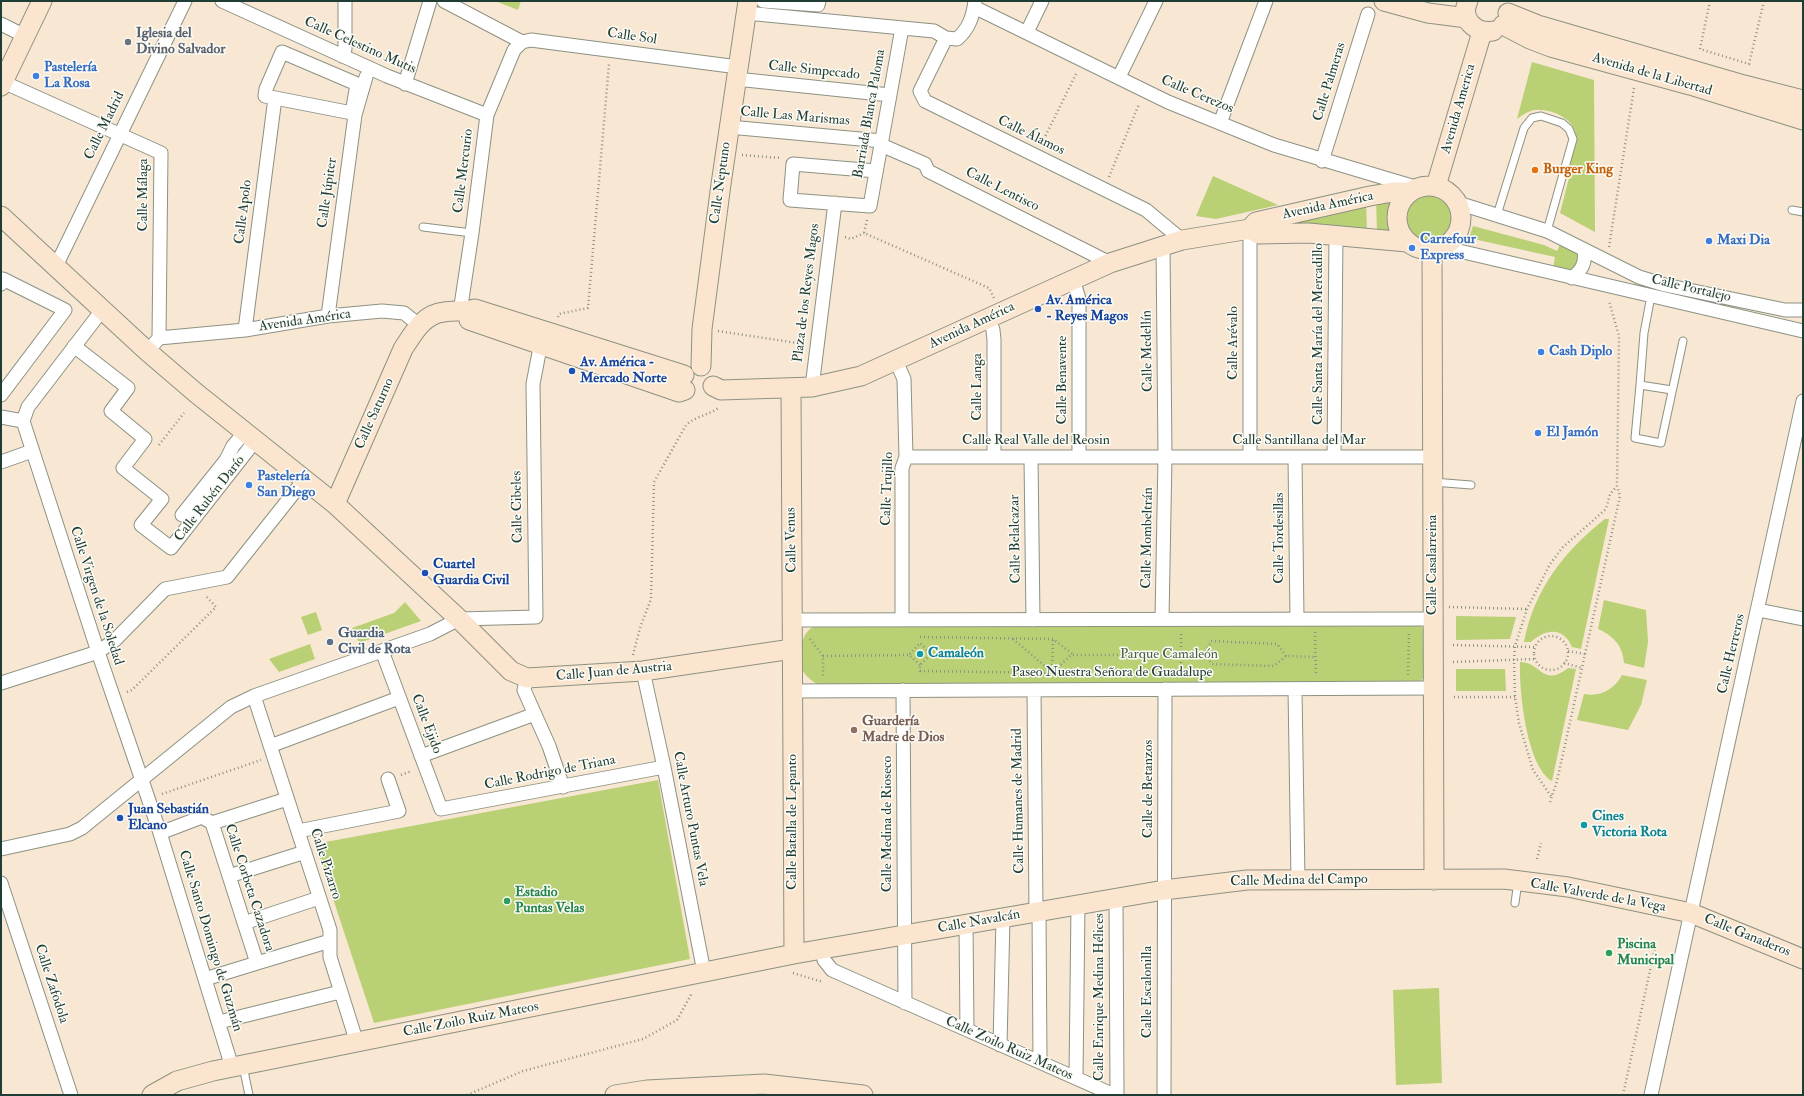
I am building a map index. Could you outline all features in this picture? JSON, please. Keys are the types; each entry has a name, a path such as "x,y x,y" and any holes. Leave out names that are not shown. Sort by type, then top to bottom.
{"street":[{"path":"2,84 42,1"},
{"name":"Calle Madrid","path":"56,266 185,1"},
{"name":"Calle Celestino Mutis","path":"222,1 405,84 487,115"},
{"path":"342,56 345,49 345,1"},
{"path":"405,84 430,1"},
{"path":"444,1 522,42"},
{"path":"763,1 818,6 819,1"},
{"path":"1027,32 1042,1"},
{"path":"1119,78 1156,1"},
{"path":"1220,123 1266,1"},
{"path":"1384,1 1428,13 1467,10 1470,24 1482,32 1493,31 1506,13"},
{"path":"747,7 934,31 946,38 957,39 965,32 970,22 974,4"},
{"name":"Calle Cerezos","path":"974,4 1119,78 1220,123 1274,145 1413,190"},
{"name":"Calle Neptuno","path":"701,366 702,329 725,153 747,7"},
{"name":"Avenida de la Libertad","path":"1506,13 1538,25 1744,85 1803,100"},
{"name":"Avenida de la Libertad","path":"1506,13 1530,39 1551,47 1690,85 1803,120"},
{"name":"Calle Palmeras","path":"1322,161 1368,14"},
{"path":"1,24 25,36"},
{"name":"Barriada Blanca Paloma","path":"870,206 902,28"},
{"name":"Avenida America","path":"1436,186 1482,32"},
{"name":"Calle Álamos","path":"946,38 920,91 925,101 1146,210 1182,240"},
{"name":"Calle Sol","path":"522,42 531,40 611,50 737,73"},
{"name":"Calle Mercurio","path":"460,312 487,115 514,50 522,42"},
{"path":"282,52 357,84 352,112 275,98 265,96 266,89 282,52"},
{"name":"Calle Simpecado","path":"737,73 890,95"},
{"name":"Calle Júpiter","path":"328,316 355,115 366,77"},
{"name":"Calle Málaga","path":"2,84 161,153 153,344"},
{"name":"Calle Apolo","path":"246,330 275,98"},
{"name":"Calle Las Marismas","path":"729,127 881,143"},
{"name":"Calle Lentisco","path":"881,143 925,164 928,171 1110,264"},
{"path":"870,206 790,200 790,161 876,171"},
{"path":"1426,186 1436,186 1445,190 1458,204 1460,223 1457,233 1451,241 1437,248 1415,247 1407,242 1397,226 1397,216 1403,199 1413,190 1426,186"},
{"name":"Avenida América","path":"717,388 790,389 812,387 861,376 1073,279 1163,245 1182,240 1250,229 1256,222 1370,196 1413,190"},
{"name":"Plaza de los Reyes Magos","path":"812,387 835,203"},
{"name":"Calle Portalejo","path":"1458,204 1547,231 1639,277 1665,285 1785,310 1803,310"},
{"path":"1,216 103,308 153,344 250,436 335,504 459,619 430,634 254,696 231,707 76,831 70,834 1,849"},
{"name":"Avenida América","path":"1250,229 1258,234 1336,234 1407,242"},
{"name":"Calle Arévalo","path":"1250,229 1250,457"},
{"name":"Calle Santa María del Mercadillo","path":"1334,457 1336,234"},
{"name":"Calle Medellín","path":"1163,245 1165,457"},
{"name":"Calle Portalejo","path":"1437,248 1803,331"},
{"name":"Calle Casalarreina","path":"1434,880 1433,688 1439,613 1433,482 1437,248"},
{"path":"1572,278 1580,272 1584,265 1584,250"},
{"name":"Calle Benavente","path":"1073,279 1079,299 1079,457"},
{"path":"1,284 3,280 65,310 1,395"},
{"path":"1,417 23,421 28,407 103,308"},
{"name":"Avenida América","path":"153,344 328,316 382,311 404,313 418,325"},
{"path":"418,325 430,317 443,312 460,312 471,322 547,332 679,392 691,367 701,366 710,371 717,388 698,397 689,394 685,382"},
{"name":"Calle Langa","path":"994,457 993,330 995,315"},
{"name":"Calle Saturno","path":"335,504 403,349 418,325"},
{"name":"Calle Cibeles","path":"459,619 536,617 533,384 547,332"},
{"name":"Calle Rubén Darío","path":"74,346 128,388 111,411 145,439 123,468 162,499 141,525 171,548 250,436"},
{"name":"Calle Trujillo","path":"896,361 904,379 906,457 902,468 902,620"},
{"name":"Calle Venus","path":"790,389 793,624 792,691"},
{"name":"Calle Herreros","path":"1651,1095 1803,401"},
{"name":"Calle Virgen de la Soledad","path":"23,421 141,780"},
{"name":"Calle Rubén Darío","path":"182,515 226,460 233,446 250,436"},
{"path":"1,462 32,451"},
{"name":"Calle Real Valle del Reosin","path":"906,457 1165,457"},
{"name":"Calle Belalcazar","path":"1031,457 1033,620"},
{"name":"Calle Santillana del Mar","path":"1165,457 1433,457"},
{"name":"Calle Mombeltrán","path":"1162,619 1165,457"},
{"name":"Calle Tordesillas","path":"1295,457 1296,619"},
{"path":"1,683 98,652 115,640 164,589 227,577 304,480"},
{"path":"1758,610 1803,620"},
{"path":"793,624 902,620 1410,619 1439,613"},
{"name":"Calle Juan de Austria","path":"459,619 510,671 527,678 638,672 792,649"},
{"name":"Calle Ejido","path":"382,651 441,809"},
{"name":"Calle Arturo Puntas Vela","path":"638,672 664,767 704,972"},
{"path":"527,678 524,690 549,746 563,787"},
{"name":"Paseo Nuestra Señora de Guadalupe","path":"792,691 1433,688"},
{"name":"Calle de Betanzos","path":"1164,890 1165,689"},
{"path":"1295,689 1298,880"},
{"name":"Calle Medina de Rioseco","path":"903,690 904,935"},
{"name":"Calle Humanes de Madrid","path":"1034,690 1040,1062"},
{"name":"Calle Batalla de Lepanto","path":"792,691 794,954"},
{"name":"Calle Pizarro","path":"254,696 330,930 330,957 357,1043"},
{"path":"271,751 399,698"},
{"path":"423,761 535,714"},
{"name":"Calle Rodrigo de Triana","path":"441,809 664,767"},
{"path":"298,831 398,811 388,779"},
{"name":"Calle Santo Domingo de Guzmán","path":"141,780 160,833 219,1022 238,1067"},
{"path":"212,823 287,799"},
{"name":"Calle Corbeta Cazadora","path":"160,833 202,817 212,823 257,963 205,979"},
{"path":"229,876 305,852"},
{"name":"Calle Valverde de la Vega","path":"1434,880 1504,879 1568,887 1691,913"},
{"name":"Calle Medina del Campo","path":"1164,890 1247,880 1434,880"},
{"name":"Calle Zafodola","path":"1,883 71,1095"},
{"name":"Calle Navalcán","path":"794,954 1164,890"},
{"name":"Calle Escalonilla","path":"1164,890 1164,1095"},
{"path":"244,923 319,898"},
{"name":"Calle Enrique Medina Hélices","path":"1116,898 1116,1095"},
{"path":"1076,1078 1078,905"},
{"name":"Calle Ganaderos","path":"1691,913 1803,959"},
{"path":"1000,1045 1003,918"},
{"path":"966,924 967,1030"},
{"path":"904,935 905,1003"},
{"path":"257,963 330,941"},
{"name":"Calle Zoilo Ruiz Mateos","path":"822,948 824,960 832,970 1116,1095"},
{"name":"Calle Zoilo Ruiz Mateos","path":"152,1095 177,1081 238,1067 794,954"},
{"path":"219,1022 340,992"},
{"path":"615,1095 647,1090 764,1084 863,1095"}],"lane":[{"path":"1497,215 1524,128 1532,118 1541,116 1562,123 1569,129 1573,139 1547,231"},
{"path":"1792,210 1803,212"},
{"path":"423,227 472,233"},
{"path":"1651,296 1644,333 1635,438 1661,443 1683,341"},
{"path":"1640,385 1672,390"},
{"path":"1433,482 1471,485"},
{"path":"1515,903 1518,881"},
{"path":"238,1067 250,1095"}],"path":[{"path":"1710,1 1700,49 1749,64 1764,1"},
{"path":"547,332 559,314 588,308 611,50"},
{"path":"1036,156 1083,60"},
{"path":"1608,250 1634,88"},
{"path":"1103,189 1144,90"},
{"path":"725,153 790,161"},
{"path":"864,233 870,206"},
{"path":"831,231 851,239 864,233 989,288 995,315"},
{"path":"1550,802 1557,781 1620,496 1617,486 1619,336 1605,286"},
{"path":"702,329 817,346"},
{"path":"638,672 632,661 640,628 651,599 654,482 686,425 693,418 712,412 723,405 717,388"},
{"path":"1551,797 1533,770 1519,723 1515,697 1515,646 1527,610 1550,564 1563,547 1606,509 1610,494 1617,486"},
{"path":"113,697 132,690 216,607 202,593 202,582"},
{"path":"1439,613 1527,610"},
{"path":"1181,619 1181,689"},
{"path":"1315,619 1317,689"},
{"path":"1410,619 1408,673 1412,688"},
{"path":"1052,690 1054,620"},
{"path":"793,624 805,634 823,656 824,691"},
{"path":"1553,636 1563,641 1568,651 1564,664 1556,669 1546,669 1537,664 1535,659 1535,647 1542,638 1553,636"},
{"path":"920,637 1053,639 1074,655"},
{"path":"1013,639 1052,673"},
{"path":"1204,655 1211,642 1276,644 1286,656"},
{"path":"823,656 909,655 920,665 931,654 920,643 909,655"},
{"path":"1453,645 1535,647"},
{"path":"1568,651 1585,654"},
{"path":"920,671 1052,673 1071,655 1204,655 1212,664 1274,666 1286,656 1316,657"},
{"path":"1453,662 1535,659"},
{"path":"1564,664 1582,668"},
{"path":"1454,697 1515,697"},
{"path":"148,798 271,751"},
{"path":"388,779 423,761"},
{"path":"1537,859 1541,843"},
{"path":"1623,1095 1656,943"},
{"path":"787,972 794,972 826,983"},
{"path":"467,1095 523,1071 643,1039 677,1020 690,994 695,992"}],"green space":[{"path":"495,1 521,1 518,10"},
{"path":"1532,62 1594,80 1595,232 1560,213 1570,174 1566,173 1576,137 1572,126 1563,117 1546,110 1531,111 1517,119"},
{"path":"1213,176 1278,205 1216,219 1196,216"},
{"path":"1429,193 1438,195 1446,200 1451,208 1453,217 1451,226 1446,234 1438,239 1429,241 1420,239 1412,234 1407,226 1405,217 1407,208 1412,200 1420,195"},
{"path":"1394,198 1388,216 1391,231 1377,231 1376,200"},
{"path":"1366,202 1367,231 1260,225"},
{"path":"1473,226 1544,245 1557,251 1561,242 1576,250 1579,255 1579,262 1570,272 1553,268 1555,257 1469,238"},
{"path":"1605,519 1609,519 1581,649 1572,647 1564,636 1553,632 1542,634 1531,642 1524,642 1535,605 1553,573 1576,544"},
{"path":"1604,600 1646,610 1648,642 1644,668 1624,663 1622,651 1613,638 1598,629"},
{"path":"405,602 421,621 359,643 352,628 394,613"},
{"path":"316,612 322,630 308,635 301,617"},
{"path":"1456,616 1516,617 1510,639 1456,640"},
{"name":"Parque Camaleón","path":"1415,623 1422,627 1425,633 1425,675 1421,681 1414,685 818,685 806,675 801,667 801,649 803,640 810,629 819,624"},
{"path":"310,644 315,659 279,672 269,659"},
{"path":"1520,662 1527,663 1547,675 1553,676 1568,668 1576,669 1552,781 1543,773 1530,744 1523,708"},
{"path":"1456,669 1505,669 1506,691 1456,691"},
{"path":"1622,675 1647,680 1641,705 1628,730 1577,720 1584,694 1590,695 1606,691 1615,685"},
{"name":"Estadio Puntas Velas","path":"658,780 690,959 374,1023 315,844"},
{"path":"1439,988 1442,1083 1396,1085 1393,990"}],"place":[{"name":"Iglesia del Divino Salvador","path":"128,42"},
{"name":"Pastelería La Rosa","path":"36,76"},
{"name":"Burger King","path":"1535,170"},
{"name":"Maxi Dia","path":"1709,241"},
{"name":"Carrefour Express","path":"1412,248"},
{"name":"Av. América - Reyes Magos","path":"1038,309"},
{"name":"Cash Diplo","path":"1541,352"},
{"name":"Av. América - Mercado Norte","path":"572,371"},
{"name":"El Jamón","path":"1538,433"},
{"name":"Pastelería San Diego","path":"249,485"},
{"name":"Cuartel Guardia Civil","path":"425,573"},
{"name":"Guardia Civil de Rota","path":"330,642"},
{"name":"Camaleón","path":"920,654"},
{"name":"Guardería Madre de Dios","path":"854,730"},
{"name":"Juan Sebastián Elcano","path":"120,818"},
{"name":"Cines Victoria Rota","path":"1584,825"},
{"name":"Estadio Puntas Velas","path":"507,901"},
{"name":"Piscina Municipal","path":"1609,953"}]}
